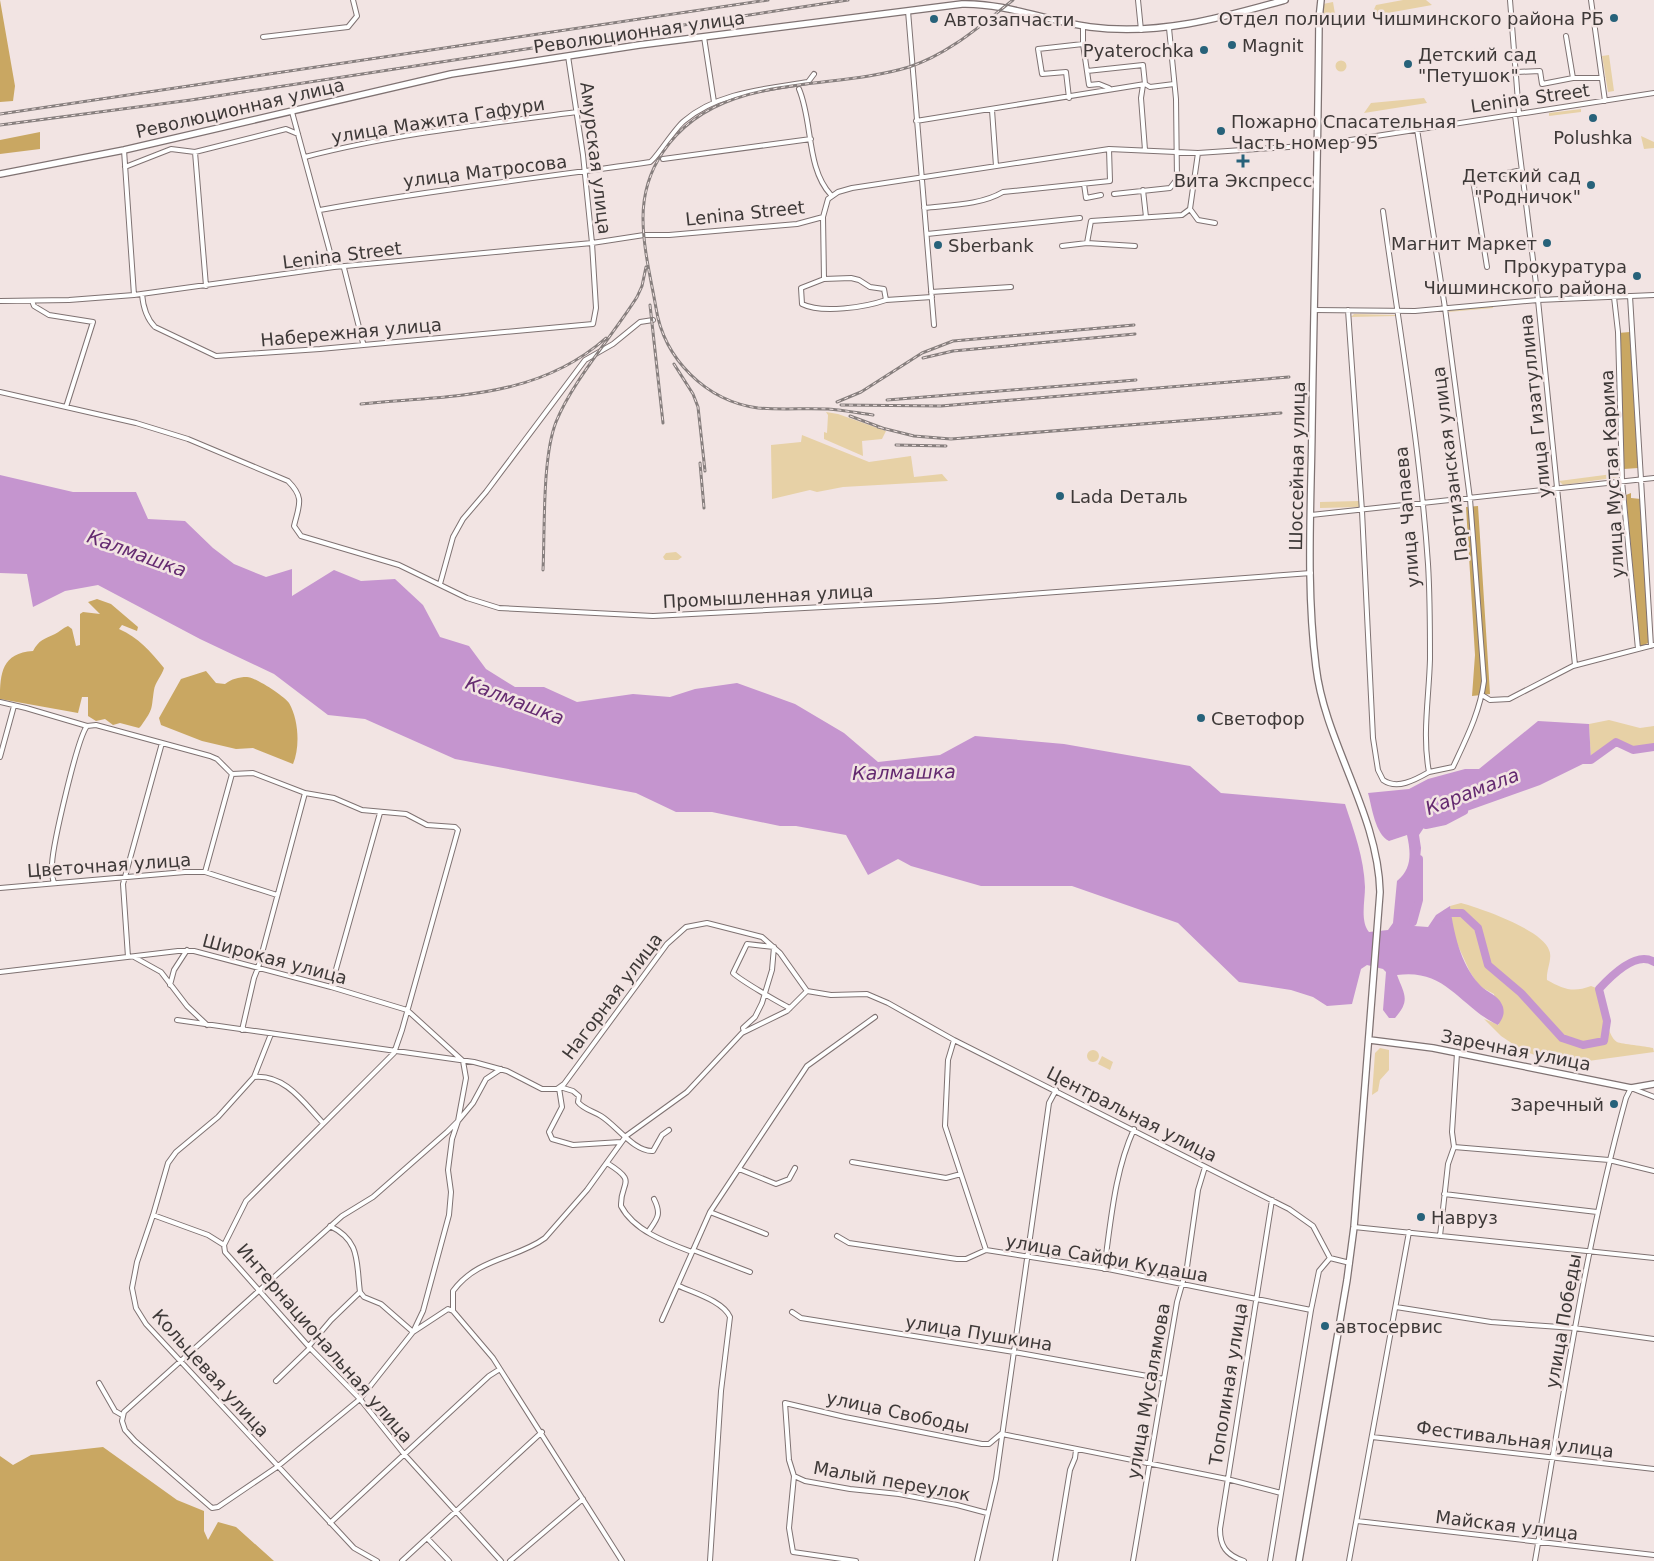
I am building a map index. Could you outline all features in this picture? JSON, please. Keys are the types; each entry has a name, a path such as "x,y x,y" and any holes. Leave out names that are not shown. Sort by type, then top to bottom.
{"main road":[{"name":"Революционная улица","path":"0,174 124,150 451,74 704,37 975,4 1083,26 1140,30 1186,26 1285,0"},
{"path":"1314,0 1320,7"},
{"name":"Шоссейная улица","path":"1299,1561 1350,1263 1370,1040 1380,892 1377,860 1365,818 1324,699 1316,669 1311,573 1311,515 1319,19 1321,0"},
{"name":"Заречная улица","path":"1370,1040 1457,1053 1631,1088"},
{"path":"1631,1088 1654,1084"}],"street":[{"path":"263,37 348,27 357,16 353,0"},
{"path":"1138,0 1140,30"},
{"name":"улица Гизатуллина","path":"1510,0 1517,72 1517,115 1522,170 1538,300 1575,665"},
{"path":"1590,0 1605,101"},
{"path":"908,11 934,325"},
{"path":"1301,20 1319,19"},
{"path":"1083,26 1083,44 1089,85 1099,84 1110,89"},
{"path":"1114,194 1170,188 1177,179 1178,152 1169,28"},
{"path":"1566,36 1573,78"},
{"path":"704,37 714,102 741,94 808,82 814,74"},
{"path":"1069,98 1066,72 1042,74 1038,49 1083,44"},
{"name":"Амурская улица","path":"568,56 585,173 592,243 596,308 593,324"},
{"path":"1087,71 1143,65 1144,85 1141,98 1145,150"},
{"path":"1517,72 1540,71 1542,84 1573,78 1602,78"},
{"path":"916,121 1069,98 1110,89 1174,84"},
{"path":"799,89 804,102 820,181 831,196"},
{"name":"Lenina Street","path":"0,306 2,301 134,295 334,267 344,268 592,243 644,235 669,236 797,224 822,217 824,206 831,196 852,188 923,177 1109,149 1198,153 1318,145 1654,93"},
{"name":"улица Матросова","path":"320,210 411,193 585,173 653,161 661,147 683,121 714,102"},
{"path":"992,110 996,166"},
{"path":"292,112 334,267"},
{"name":"улица Мажита Гафури","path":"305,157 343,147 576,112"},
{"path":"125,167 171,149 195,152 286,129 298,134"},
{"name":"Партизанская улица","path":"1417,129 1445,308 1470,499 1484,681 1482,695 1472,725 1453,767 1429,772"},
{"path":"663,159 811,139"},
{"path":"924,208 964,204 995,197 1003,192 1110,181 1109,149"},
{"path":"124,150 134,295"},
{"path":"195,152 206,286"},
{"path":"1198,153 1190,209 1198,220 1215,223"},
{"path":"1487,267 1473,180 1522,170"},
{"path":"1084,184 1086,198 1101,195"},
{"path":"1143,190 1146,217"},
{"path":"1087,243 1091,221 1182,215 1190,209"},
{"name":"улица Чапаева","path":"1383,211 1423,503 1428,566 1430,659 1426,720 1429,772"},
{"path":"822,217 824,279"},
{"path":"926,234 1080,218"},
{"path":"1062,246 1087,243 1135,246"},
{"path":"344,268 363,343"},
{"path":"886,300 884,289 870,287 859,280 851,278 824,279 801,288 802,304 815,309 841,308 886,300 1011,287"},
{"name":"Набережная улица","path":"142,294 148,317 155,327 216,356 310,350 363,343 521,332 593,324"},
{"path":"1314,310 1396,311 1538,300 1654,295"},
{"name":"улица Мустая Карима","path":"1630,296 1652,645"},
{"name":"улица Мустая Карима","path":"1614,297 1618,349 1622,481 1638,649"},
{"path":"0,392 66,408 92,322 50,315 34,306 32,301"},
{"path":"1348,310 1362,511 1373,738 1378,770 1382,780 1393,784 1409,783 1429,772"},
{"path":"440,584 453,537 462,519 486,492 585,360 613,344 640,322 653,320"},
{"name":"Промышленная улица","path":"66,408 136,423 188,439 288,481 298,491 300,499 294,526 301,536 399,565 468,598 500,608 653,616 937,601 1311,573"},
{"path":"1311,515 1654,478"},
{"path":"1482,695 1490,700 1509,699 1575,665 1652,645"},
{"path":"0,702 87,726 96,725 217,759 232,774 253,773 305,793 334,798 353,807 380,813 406,814 427,825 455,827 458,830 394,1053"},
{"path":"0,757 14,706"},
{"path":"54,883 51,872 53,852 72,771 87,726"},
{"path":"128,957 123,884 162,743"},
{"path":"204,872 232,774"},
{"path":"242,1030 246,1008 305,793"},
{"path":"331,987 380,813"},
{"name":"Цветочная улица","path":"0,888 204,872 277,895"},
{"name":"Нагорная улица","path":"561,1086 667,944 686,927 707,922 762,937 774,947 807,991"},
{"path":"744,1032 743,1028 759,1011 765,993 772,970 774,947 747,944 734,970 735,976 765,993 780,1004 790,1008"},
{"path":"170,985 174,970 187,950"},
{"name":"Широкая улица","path":"0,972 187,950 331,987 407,1010 463,1061"},
{"path":"134,957 161,972 187,1006 207,1024"},
{"path":"622,1561 542,1432 500,1369 453,1311 453,1290 464,1278 497,1258 537,1244 546,1238 586,1190 626,1136 687,1092 744,1032 790,1008 807,991"},
{"name":"Центральная улица","path":"807,991 831,995 867,994 888,1003 954,1040 1134,1129 1289,1209 1313,1226 1330,1258"},
{"path":"662,1320 679,1286 710,1212 807,1066 875,1017"},
{"path":"177,1020 394,1053 463,1061 501,1069 542,1089 550,1091 561,1086 574,1091 578,1096 578,1102 581,1106 602,1117 626,1136 650,1151 662,1135 669,1130"},
{"path":"271,1034 254,1077 274,1078 287,1085 323,1123"},
{"path":"954,1040 948,1060 945,1126 986,1250"},
{"name":"Интернациональная улица","path":"394,1053 246,1201 224,1244 225,1252 360,1400 404,1454 501,1561"},
{"path":"1440,1236 1449,1156 1454,1147 1452,1132 1457,1053"},
{"path":"123,1413 125,1430 135,1442 212,1508 218,1507 277,1467 360,1400 413,1332 424,1311 449,1215 451,1202 449,1151 458,1121 466,1078 463,1061"},
{"path":"123,1413 179,1360 330,1226 399,1177 458,1121 473,1103 486,1079 501,1069"},
{"name":"Кольцевая улица","path":"254,1077 218,1117 176,1152 168,1163 153,1216 137,1262 132,1288 136,1308 146,1324 330,1523 354,1548 377,1561"},
{"path":"561,1086 562,1107 549,1132 552,1139 573,1145 621,1142"},
{"name":"Заречная улица","path":"1631,1088 1654,1097"},
{"name":"улица Победы","path":"1535,1561 1574,1328 1589,1251 1609,1160 1626,1098 1631,1088"},
{"path":"977,1561 996,1479 1049,1103 1056,1090"},
{"path":"1104,1269 1117,1181 1126,1147 1134,1129"},
{"path":"1454,1147 1609,1160 1654,1172"},
{"path":"852,1162 946,1178 961,1174"},
{"path":"607,1163 620,1171 625,1179 626,1187 621,1206 629,1216 648,1232 670,1244 750,1272"},
{"name":"улица Мусалямова","path":"1133,1561 1181,1286 1187,1267 1198,1190 1205,1167"},
{"path":"739,1169 776,1184 789,1179 795,1168"},
{"path":"1444,1194 1598,1212"},
{"path":"648,1232 658,1217 659,1212 654,1199"},
{"name":"Тополиная улица","path":"1244,1561 1234,1558 1220,1542 1220,1528 1272,1200"},
{"path":"710,1212 766,1234"},
{"path":"153,1216 208,1235 224,1244"},
{"path":"330,1226 351,1240 355,1249 360,1292 364,1297 381,1304 413,1332"},
{"path":"1354,1227 1654,1258"},
{"path":"1349,1561 1409,1232"},
{"name":"улица Сайфи Кудаша","path":"838,1236 849,1243 957,1259 966,1259 986,1250 1104,1269 1181,1286 1311,1310"},
{"path":"1270,1561 1319,1271 1330,1258 1350,1263"},
{"path":"679,1286 727,1310 730,1324 721,1391 710,1561"},
{"path":"276,1381 360,1292"},
{"path":"1396,1307 1490,1322 1574,1328 1654,1339"},
{"path":"413,1332 445,1310 453,1311"},
{"name":"улица Пушкина","path":"792,1312 801,1318 1014,1352 1164,1379"},
{"path":"330,1523 489,1376 500,1369"},
{"path":"99,1383 115,1411 123,1413"},
{"name":"улица Свободы","path":"794,1476 789,1460 785,1403 871,1423 982,1444 989,1444 1002,1433"},
{"path":"402,1561 542,1432"},
{"path":"1002,1433 1076,1450 1227,1479 1281,1493"},
{"name":"Фестивальная улица","path":"1372,1437 1654,1468"},
{"path":"1054,1561 1070,1470 1076,1450"},
{"path":"794,1476 790,1528 793,1552 856,1561"},
{"name":"Малый переулок","path":"794,1476 805,1481 850,1489 899,1494 987,1513"},
{"path":"510,1561 583,1499"},
{"name":"Майская улица","path":"1357,1521 1654,1555"},
{"path":"427,1538 449,1561"}],"shaded area":[{"path":"0,0 15,86 13,101 0,102"},
{"path":"1403,0 1426,0 1432,5 1371,16 1376,5"},
{"path":"1333,2 1336,20 1324,22 1323,4"},
{"path":"1609,55 1614,91 1608,92 1602,56"},
{"path":"1341,60 1347,66 1341,72 1335,66"},
{"path":"1424,98 1427,103 1364,113 1371,103"},
{"path":"1581,109 1581,112 1549,116 1549,113"},
{"path":"40,132 40,149 0,154 0,140"},
{"path":"1641,136 1654,142 1654,148 1644,149"},
{"path":"1610,286 1610,291 1608,292 1583,292 1581,288"},
{"path":"1493,306 1493,308 1448,312 1450,310"},
{"path":"1354,314 1395,315 1396,316 1351,317"},
{"path":"1630,332 1638,468 1624,469 1618,333"},
{"path":"826,412 838,414 886,431 882,439 862,441 863,456 824,439 824,432 827,433 828,415"},
{"path":"802,435 869,462 911,456 914,477 942,474 948,481 843,487 817,492 810,490 772,499 771,445 801,442"},
{"path":"1620,473 1619,477 1563,485 1559,481"},
{"path":"1631,493 1631,498 1641,499 1650,639 1648,643 1640,647 1626,495"},
{"path":"1359,501 1359,507 1320,508 1320,502"},
{"path":"1478,506 1490,694 1472,696 1475,655 1466,507"},
{"path":"676,552 682,557 678,560 665,560 663,557 666,553"},
{"path":"97,599 111,604 138,627 137,631 122,625 119,629 132,636 144,646 164,668 155,687 150,712 141,726 139,728 120,723 113,725 105,719 96,721 88,716 88,697 82,697 78,713 0,699 2,673 9,660 23,653 33,651 42,640 68,626 72,629 76,646 80,645 80,614 83,612 100,614 88,602"},
{"path":"206,671 216,683 225,684 238,678 251,678 269,687 289,703 297,726 297,750 293,764 253,748 236,749 202,741 161,725 159,718 181,679"},
{"path":"1609,720 1640,728 1654,726 1654,748 1633,750 1616,742 1591,760 1589,724"},
{"path":"1461,903 1510,921 1535,935 1544,942 1550,953 1547,980 1558,986 1573,990 1591,986 1599,989 1603,1010 1613,1039 1620,1043 1653,1048 1654,1052 1559,1065 1522,1050 1501,1036 1484,1019 1499,1025 1494,994 1479,986 1470,972 1454,937 1450,906"},
{"path":"1380,1048 1389,1050 1389,1070 1380,1080 1378,1091 1372,1095 1375,1053"},
{"path":"1091,1050 1095,1050 1099,1056 1095,1062 1091,1062 1087,1058 1087,1054"},
{"path":"1102,1056 1113,1062 1110,1070 1098,1064"},
{"path":"103,1447 177,1500 204,1511 204,1531 208,1540 218,1522 236,1527 274,1561 0,1561 0,1456 13,1465 31,1455"}],"water":[{"path":"0,475 73,492 136,492 148,519 185,521 213,548 234,564 266,577 292,569 292,596 334,570 361,581 395,579 423,605 440,637 469,646 486,669 515,687 544,687 577,702 633,694 670,697 695,689 737,683 795,704 844,733 878,762 940,755 975,736 1064,744 1190,766 1221,793 1345,804 1363,866 1365,887 1364,917 1369,932 1388,930 1393,923 1397,881 1408,866 1410,854 1407,835 1389,841 1380,833 1368,793 1409,789 1428,779 1465,769 1479,769 1538,721 1589,724 1591,760 1540,785 1425,826 1419,835 1421,848 1414,926 1428,927 1436,915 1450,906 1456,937 1467,967 1479,984 1499,999 1503,1007 1502,1019 1498,1025 1484,1017 1440,983 1428,977 1414,974 1397,975 1404,992 1405,1001 1395,1018 1389,1018 1383,1010 1386,972 1383,969 1367,965 1361,969 1352,1004 1327,1006 1313,997 1291,990 1239,982 1178,923 1072,886 981,886 911,866 898,859 868,875 846,835 796,826 780,826 712,812 676,812 636,793 455,759 365,719 328,715 274,674 200,639 98,585 65,591 33,607 27,574 0,573"}],"waterway":[{"name":"Карамала","path":"1581,760 1591,760 1616,742 1633,750 1654,747"},
{"name":"Карамала","path":"1426,825 1445,821 1464,811"},
{"name":"Карамала","path":"1413,922 1419,900 1419,859"},
{"name":"Калмашка","path":"1444,917 1447,913 1462,913 1478,928 1488,965 1521,993 1562,1038 1583,1045 1604,1041 1607,1021 1599,989 1616,972 1632,962 1639,959 1647,959 1654,962"}],"railway":[{"path":"0,114 768,0"},
{"path":"0,125 191,100 848,0"},
{"path":"873,415 828,409 758,408 739,404 721,397 705,387 690,374 668,344 656,308 643,229 643,209 648,183 654,167 663,152 686,126 713,108 743,96 776,88 877,75 909,67 938,55 951,47 1013,0"},
{"path":"543,570 546,474 548,455 556,422 582,375 637,297 642,286 646,267"},
{"path":"650,305 663,423"},
{"path":"837,402 861,392 922,353 953,341 1134,325"},
{"path":"923,358 953,351 1135,334"},
{"path":"361,404 459,396 521,384 551,373 579,358 606,338"},
{"path":"674,364 693,394 698,407 705,471"},
{"path":"841,405 941,406 1289,377"},
{"path":"887,400 1136,380"},
{"path":"878,427 914,436 951,439 1281,413"},
{"path":"850,416 885,429"},
{"path":"896,445 946,446"},
{"path":"700,463 704,508"}],"place":[{"name":"Отдел полиции Чишминского района РБ","path":"1614,18"},
{"name":"Автозапчасти","path":"934,19"},
{"name":"Magnit","path":"1232,45"},
{"name":"Pyaterochka","path":"1204,50"},
{"name":"Детский сад \"Петушок\"","path":"1408,64"},
{"name":"Polushka","path":"1593,118"},
{"name":"Пожарно Спасательная Часть номер 95","path":"1221,131"},
{"name":"Вита Экспресс","path":"1243,161"},
{"name":"Детский сад \"Родничок\"","path":"1591,185"},
{"name":"Магнит Маркет","path":"1547,243"},
{"name":"Sberbank","path":"938,245"},
{"name":"Прокуратура Чишминского района","path":"1637,276"},
{"name":"Lada Dеталь","path":"1060,496"},
{"name":"Светофор","path":"1201,718"},
{"name":"Заречный","path":"1614,1104"},
{"name":"Навруз","path":"1421,1217"},
{"name":"автосервис","path":"1325,1326"}]}
